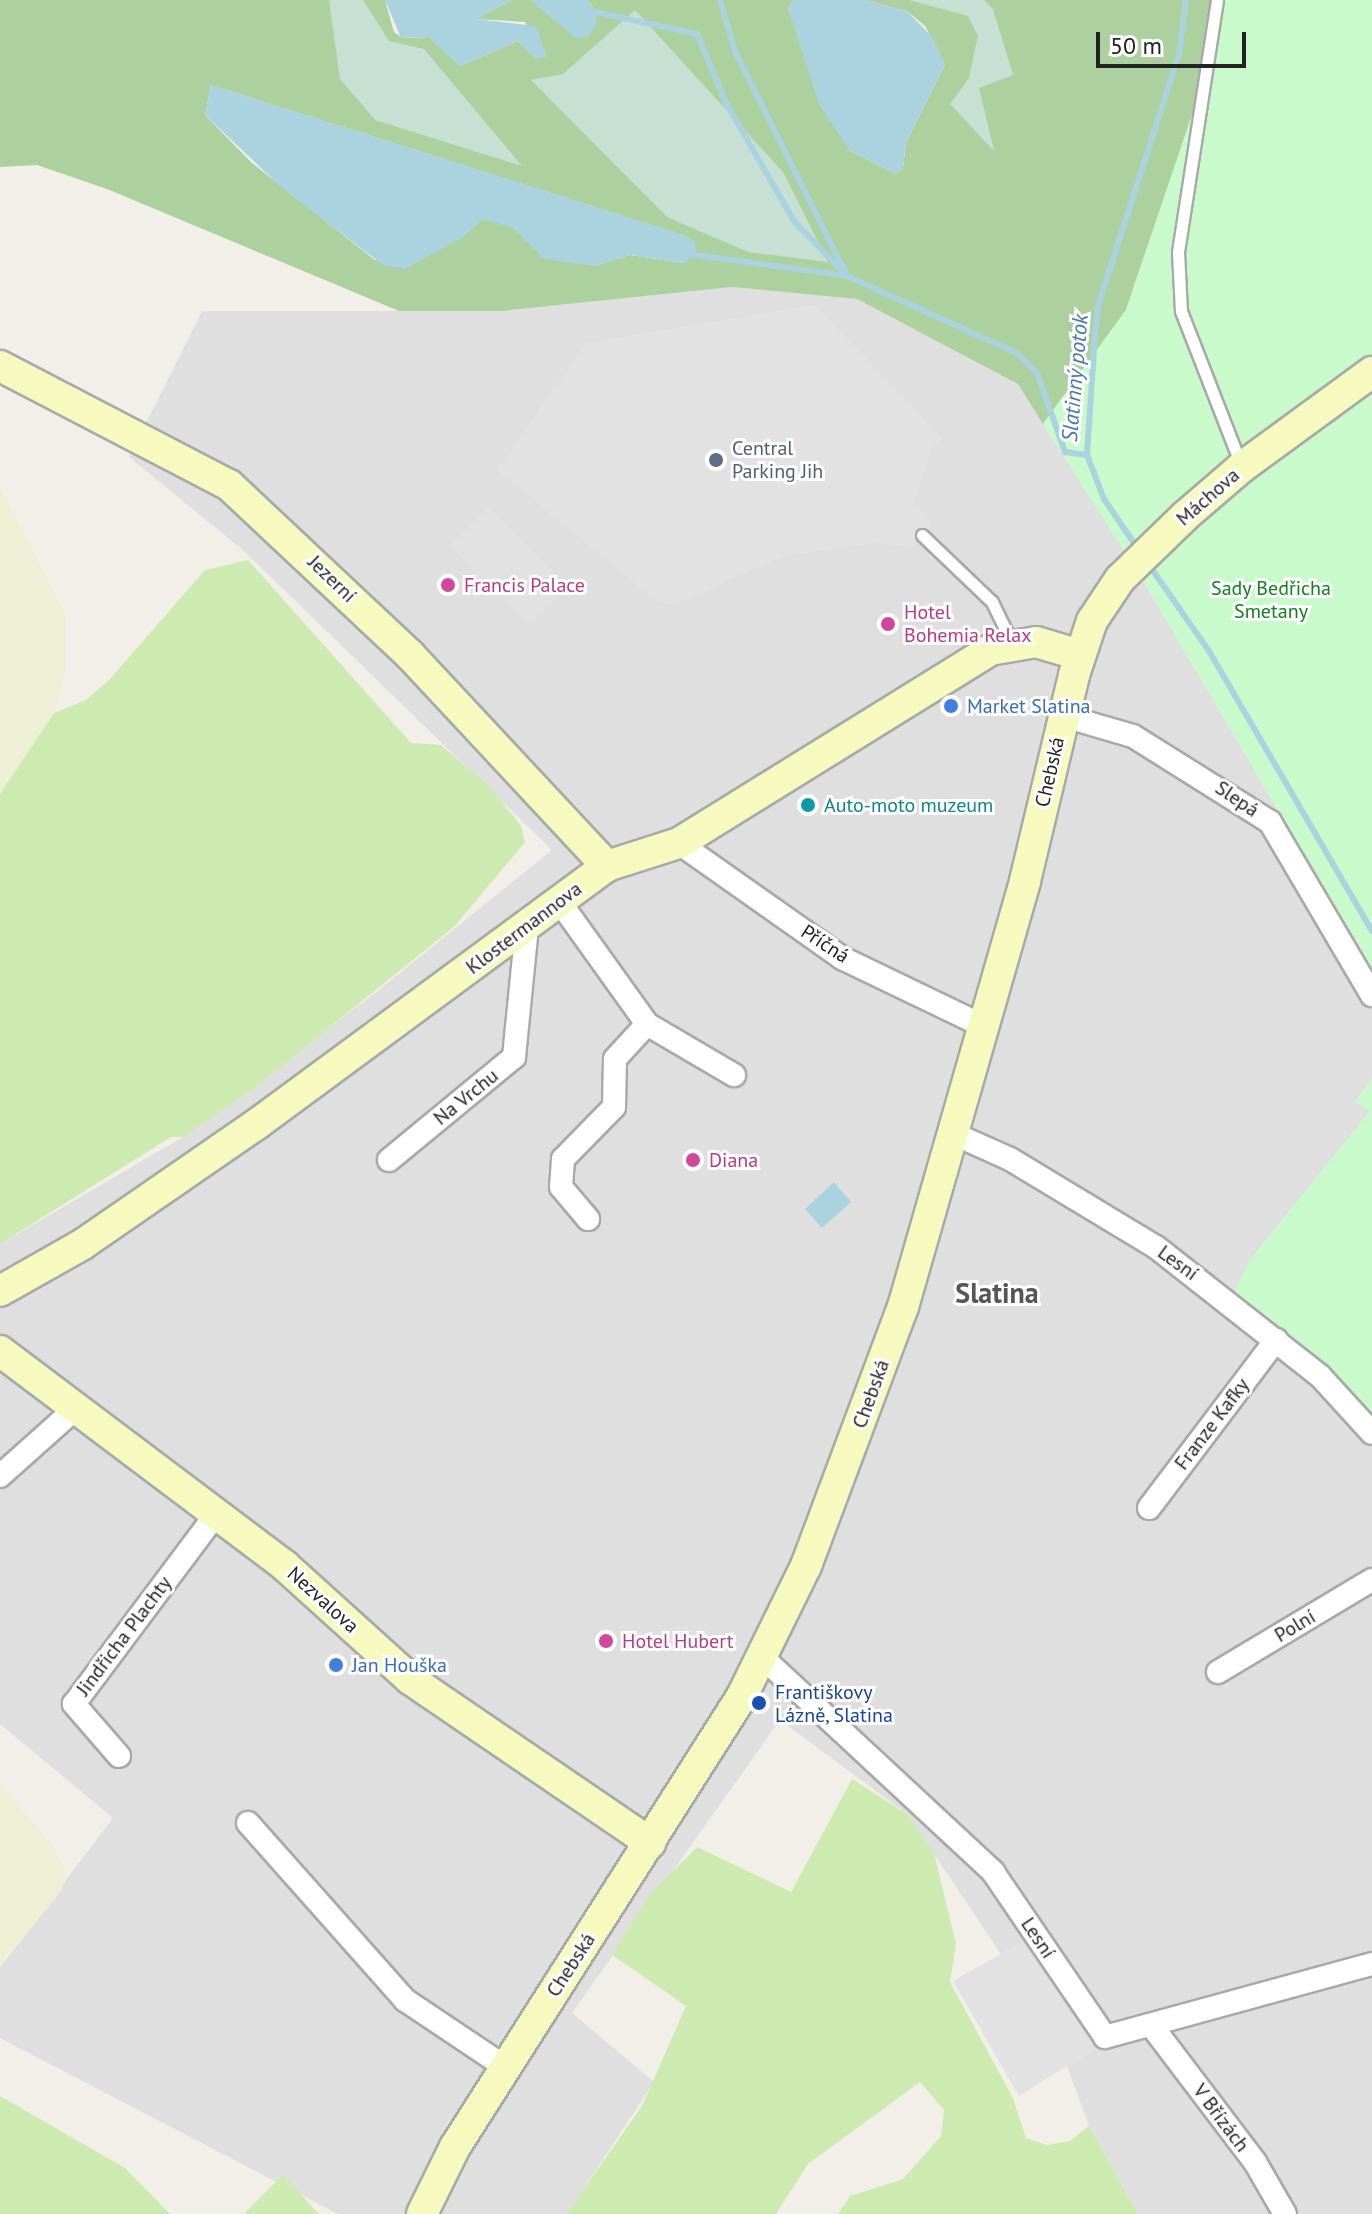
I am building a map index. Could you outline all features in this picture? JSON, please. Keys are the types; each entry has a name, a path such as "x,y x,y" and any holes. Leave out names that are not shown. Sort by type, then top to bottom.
{"street":[{"name":"Jezerní","path":"0,366 229,485 410,655 607,866"},
{"name":"Máchova","path":"1080,655 1101,604 1129,569 1161,537 1242,467 1372,372"},
{"name":"Klostermannova","path":"0,1291 83,1244 257,1124 607,866 679,843 990,650 1012,643 1036,642 1080,655"},
{"name":"Chebská","path":"422,2214 455,2147 650,1843 762,1657 806,1566 903,1307 1025,881 1080,655"},
{"name":"Slepá","path":"1064,716 1133,736 1270,822 1372,995"},
{"name":"Příčná","path":"679,843 842,958 983,1026"},
{"path":"559,901 647,1024 734,1075"},
{"name":"Na Vrchu","path":"389,1160 514,1057 527,926"},
{"path":"588,1219 561,1187 563,1159 614,1107 615,1059 647,1024"},
{"name":"Lesní","path":"954,1134 1010,1159 1156,1247 1320,1376 1372,1433"},
{"name":"Franze Kafky","path":"1149,1508 1276,1340"},
{"name":"Nezvalova","path":"0,1351 285,1566 410,1679 650,1843"},
{"path":"0,1476 76,1408"},
{"name":"Jindřicha Plachty","path":"119,1756 74,1704 216,1514"},
{"name":"Polní","path":"1218,1672 1372,1580"},
{"name":"Lesní","path":"762,1657 993,1872 1105,2037 1372,1964"},
{"path":"248,1823 405,2000 505,2067"},
{"name":"V Břízách","path":"1151,2025 1255,2162 1285,2214"}],"lane":[{"path":"1217,0 1178,252 1181,311 1242,467"},
{"path":"922,535 992,602 1012,643"}],"shaded area":[{"path":"732,287 857,299 1019,384 1145,584 1372,970 1372,1078 1355,1102 1371,1110 1250,1260 1290,1340 1372,1421 1372,2214 1138,2214 1089,2126 1067,2066 1097,2047 1031,1937 1001,1954 907,1814 780,1720 572,2013 654,2082 567,2214 338,2214 0,2038 0,1967 113,1818 0,1724 0,1244 183,1137 375,993 552,850 244,551 129,457 202,311 502,311"},
{"name":"Central Parking Jih","path":"815,305 942,438 931,450 914,501 932,525 911,547 876,543 783,556 674,605 659,603 497,470 586,343"},
{"path":"489,507 568,587 530,625 450,546"},
{"path":"1031,1937 1097,2047 1019,2096 953,1981"}],"green space":[{"path":"0,0 385,0 394,32 403,38 429,37 460,66 518,41 536,59 525,22 475,19 512,0 531,0 577,38 596,11 587,0 793,0 788,9 849,150 896,174 903,168 906,143 945,65 925,26 907,11 864,0 1211,0 1193,112 1126,310 1043,424 1018,384 857,299 732,287 502,311 399,311 107,189 37,165 0,167","holes":["211,85 686,236 684,263 630,255 594,266 504,223 483,219 375,260 252,163 205,115"]},
{"path":"329,0 363,0 389,41 424,49 522,166 375,120 340,79"},
{"path":"909,0 984,0 993,9 1013,75 979,88 994,151 950,104 969,78 978,36 968,16"},
{"name":"Sady Bedřicha Smetany","path":"1211,0 1372,0 1372,970 1145,584 1043,424 1126,310 1193,112"},
{"path":"635,10 783,172 828,262 748,252 667,217 531,80 563,74"},
{"path":"0,488 65,613 65,672 54,713 0,794"},
{"path":"248,560 411,743 441,745 491,788 521,826 525,842 455,926 253,1089 183,1137 171,1137 0,1244 0,794 54,713 86,700 109,680 205,570"},
{"path":"1372,1078 1372,1421 1234,1292 1250,1260 1370,1111 1355,1102"},
{"path":"852,1779 907,1814 934,1853 956,1944 950,1982 1013,2098 1026,2138 1047,2145 1070,2141 1089,2126 1138,2214 838,2214 850,2196 903,2179 941,2136 944,2110 920,2082 808,2164 776,2214 566,2214 642,2106 686,2006 612,1955 650,1894 697,1847 791,1892"},
{"path":"0,1785 51,1843 65,1870 62,1890 0,1967"},
{"path":"0,2096 125,2168 170,2214 0,2214"},
{"path":"283,2175 319,2214 244,2214"}],"water":[{"path":"385,0 512,0 475,19 536,26 547,57 536,59 518,41 460,66 429,37 401,38"},
{"path":"531,0 587,0 596,11 597,24 588,36 577,39"},
{"path":"793,0 864,0 907,11 933,38 945,65 906,143 903,168 896,174 849,150 819,104 788,8"},
{"path":"211,85 687,236 695,242 696,255 684,263 630,255 594,266 544,259 513,228 483,219 463,237 405,269 383,265 281,187 205,115"},
{"path":"834,1182 851,1202 822,1228 805,1209"}],"waterway":[{"path":"580,0 590,11 697,34 726,103 794,221 842,271"},
{"path":"720,0 735,51 847,276 1017,353 1037,373 1065,452 1087,455"},
{"name":"Slatinný potok","path":"1138,549 1104,499 1087,455 1095,334 1099,303 1179,54 1186,0"},
{"path":"696,255 847,276"},
{"name":"Slatinný potok","path":"1149,565 1209,651 1372,931"}],"place":[{"name":"Central Parking Jih","path":"716,460"},
{"name":"Francis Palace","path":"448,585"},
{"name":"Hotel Bohemia Relax","path":"888,624"},
{"name":"Market Slatina","path":"951,706"},
{"name":"Auto-moto muzeum","path":"808,805"},
{"name":"Diana","path":"693,1160"},
{"name":"Hotel Hubert","path":"606,1641"},
{"name":"Jan Houška","path":"336,1665"},
{"name":"Františkovy Lázně, Slatina","path":"759,1703"}],"district":[{"name":"Slatina","path":"997,1293"}]}
